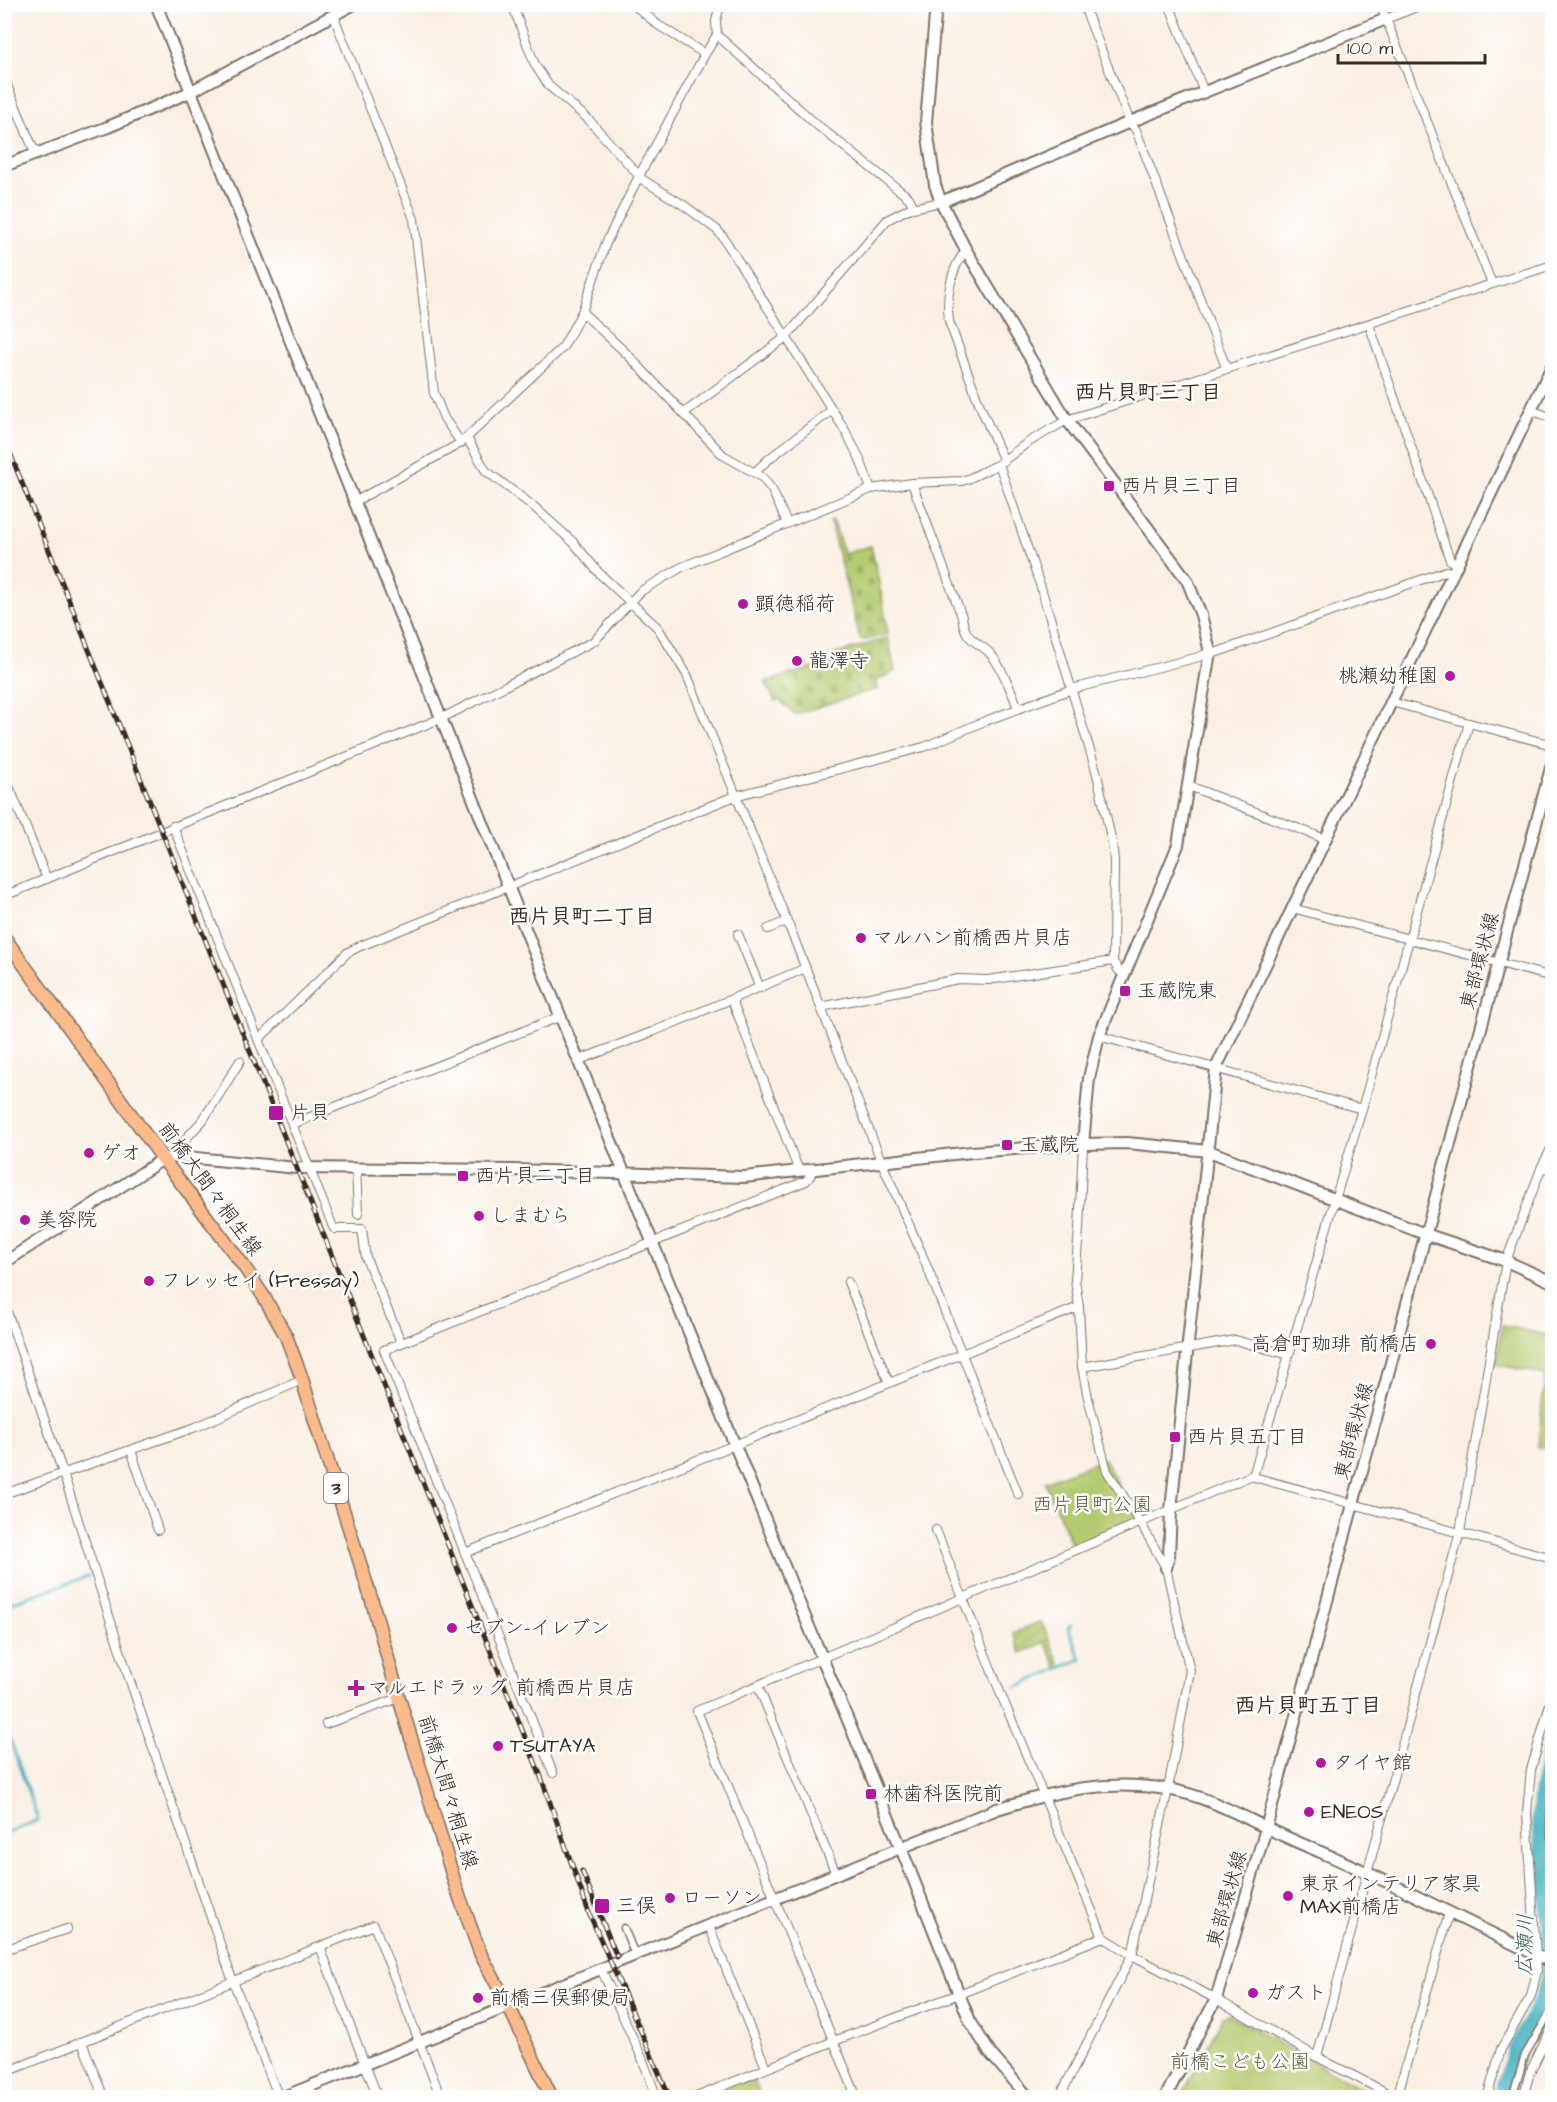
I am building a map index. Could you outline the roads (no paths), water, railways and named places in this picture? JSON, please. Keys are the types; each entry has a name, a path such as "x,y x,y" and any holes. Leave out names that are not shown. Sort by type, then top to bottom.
{"main road":[{"name":"前橋大間々桐生線","path":"4,937 264,1297 286,1336 371,1598 456,1887 481,1955 552,2097"}],"street":[{"path":"156,4 561,1016 970,2021 990,2054 1029,2097"},
{"path":"4,166 108,127 190,92 354,4"},
{"path":"512,4 535,65 555,92 588,119 645,182 685,206 717,230 832,410 859,457 871,489"},
{"path":"633,4 658,25 705,54"},
{"path":"356,501 464,440 563,347 582,312 606,243 639,176 717,35 716,21 720,4"},
{"path":"936,4 926,122 935,185 941,202 966,250 1067,420 1187,580 1201,615 1210,652 1178,845 1099,1036 1089,1078 1075,1280 1079,1307 1082,1367 1107,1472 1140,1522 1166,1568 1190,1671 1168,1789 1132,1955 1059,2097"},
{"path":"1083,4 1130,122 1136,130 1227,370"},
{"path":"1170,4 1204,92"},
{"path":"1380,4 1492,284"},
{"path":"684,413 786,337 887,220 897,214 914,207 930,206 941,202 1130,122 1424,4"},
{"path":"336,14 336,22 414,219 434,393 444,417 486,471 533,506 573,542 600,574 658,628 683,666 806,968 882,1163 921,1252 1018,1494"},
{"path":"717,35 840,145 909,198 914,207"},
{"path":"4,78 33,148 39,152"},
{"path":"966,250 958,262 951,283 949,321 1001,463 1097,774 1114,861 1113,961 1119,971 1126,972"},
{"path":"4,896 442,718 594,640 641,591 682,567 786,523 811,515 871,489 912,483 962,482 1001,463 1028,443 1067,420 1552,265"},
{"path":"582,312 627,354 723,455 756,472 767,482 786,523"},
{"path":"1369,324 1455,569"},
{"path":"1166,1568 1216,1068 1552,366"},
{"path":"756,472 770,458 832,410"},
{"path":"1531,410 1552,418"},
{"path":"912,483 962,617 963,627 972,639 994,657 1011,688 1018,708"},
{"path":"258,1040 352,950 735,796 924,747 1018,708 1072,689 1199,657 1210,652 1215,653 1455,569"},
{"path":"1391,702 1552,745"},
{"path":"1253,1476 1362,1109 1468,723"},
{"name":"東部環状線","path":"1166,2097 1216,1999 1266,1828 1552,764"},
{"path":"4,774 47,879"},
{"path":"1189,786 1325,839"},
{"path":"173,826 335,1229 359,1227 362,1229 366,1258 401,1342"},
{"path":"1292,908 1552,977"},
{"path":"768,929 787,921"},
{"path":"738,934 760,988"},
{"path":"821,1007 958,979 988,980 1113,961"},
{"path":"579,1060 732,1000 806,968"},
{"path":"732,1000 799,1172"},
{"path":"293,1124 561,1016"},
{"path":"1099,1036 1362,1109"},
{"path":"177,1156 179,1146 203,1120 240,1061"},
{"path":"4,1263 163,1160 177,1156 296,1168 514,1170 744,1177 972,1152 1126,1143 1209,1151 1425,1234 1506,1261 1552,1281"},
{"path":"1317,2057 1460,1532 1506,1261 1542,1166 1552,1147"},
{"path":"1542,1166 1552,1172"},
{"path":"356,1168 358,1214"},
{"path":"553,1773 384,1352 385,1348 806,1180 811,1175 812,1168"},
{"path":"848,1282 889,1383"},
{"path":"4,1303 63,1473 128,1675 234,1981 280,2097 997,1809 1043,1795 1081,1787 1140,1786 1168,1789 1222,1805 1266,1828 1367,1872 1544,1958"},
{"path":"465,1553 1079,1307"},
{"path":"1082,1367 1240,1341 1289,1355"},
{"path":"4,1494 196,1427 302,1380"},
{"path":"131,1450 158,1530"},
{"path":"857,2097 697,1711 1253,1476 1552,1558"},
{"path":"936,1530 1002,1697 1102,1937 1317,2057 1397,2097 1449,1913"},
{"path":"758,1686 836,1874"},
{"path":"1487,2097 1504,2043 1533,1992 1537,1971 1544,1958 1527,1813 1532,1770 1552,1697"},
{"path":"326,1724 399,1698"},
{"path":"1552,1798 1550,1823 1552,1843"},
{"path":"4,2073 374,1925 441,2097"},
{"path":"709,1926 766,2068"},
{"path":"624,1928 633,1950"},
{"path":"4,1950 67,1929"},
{"path":"694,2097 1102,1937"},
{"path":"320,1947 378,2097"},
{"path":"601,1969 642,2058 657,2097"},
{"path":"1512,2097 1525,2055 1552,2009"},
{"path":"1523,2097 1530,2072 1552,2030"},
{"path":"82,2042 104,2097"}],"waterway":[{"path":"4,1605 89,1576"},
{"path":"1016,1687 1081,1659 1068,1627 1071,1625"},
{"path":"4,1722 38,1820 4,1834"},
{"name":"広瀬川","path":"1501,2098 1516,2051 1544,1997 1549,1978 1552,1946 1540,1822 1542,1792 1552,1749"}],"railway":[{"path":"4,438 541,1777 589,1913 670,2098"},
{"path":"582,1871 617,1957"}],"place":[{"name":"西片貝三丁目","path":"1109,486"},
{"name":"顕徳稲荷","path":"743,604"},
{"name":"龍澤寺","path":"797,661"},
{"name":"桃瀬幼稚園","path":"1450,676"},
{"name":"マルハン前橋西片貝店","path":"861,938"},
{"name":"玉蔵院東","path":"1125,991"},
{"name":"片貝","path":"276,1113"},
{"name":"玉蔵院","path":"1007,1145"},
{"name":"ゲオ","path":"89,1153"},
{"name":"西片貝二丁目","path":"463,1176"},
{"name":"しまむら","path":"479,1216"},
{"name":"美容院","path":"25,1220"},
{"name":"フレッセイ (Fressay)","path":"149,1281"},
{"name":"高倉町珈琲 前橋店","path":"1431,1344"},
{"name":"西片貝五丁目","path":"1175,1437"},
{"name":"セブン-イレブン","path":"452,1628"},
{"name":"マルエドラッグ 前橋西片貝店","path":"356,1688"},
{"name":"TSUTAYA","path":"498,1746"},
{"name":"タイヤ館","path":"1321,1763"},
{"name":"林歯科医院前","path":"871,1794"},
{"name":"ENEOS","path":"1309,1812"},
{"name":"東京インテリア家具 MAX前橋店","path":"1288,1896"},
{"name":"ローソン","path":"670,1898"},
{"name":"三俣","path":"602,1906"},
{"name":"ガスト","path":"1253,1993"},
{"name":"前橋三俣郵便局","path":"478,1998"}],"district":[{"name":"西片貝町三丁目","path":"1148,392"},
{"name":"西片貝町二丁目","path":"582,916"},
{"name":"西片貝町五丁目","path":"1308,1705"}],"park label":[{"name":"西片貝町公園","path":"1092,1505"},
{"name":"前橋こども公園","path":"1240,2062"}]}
